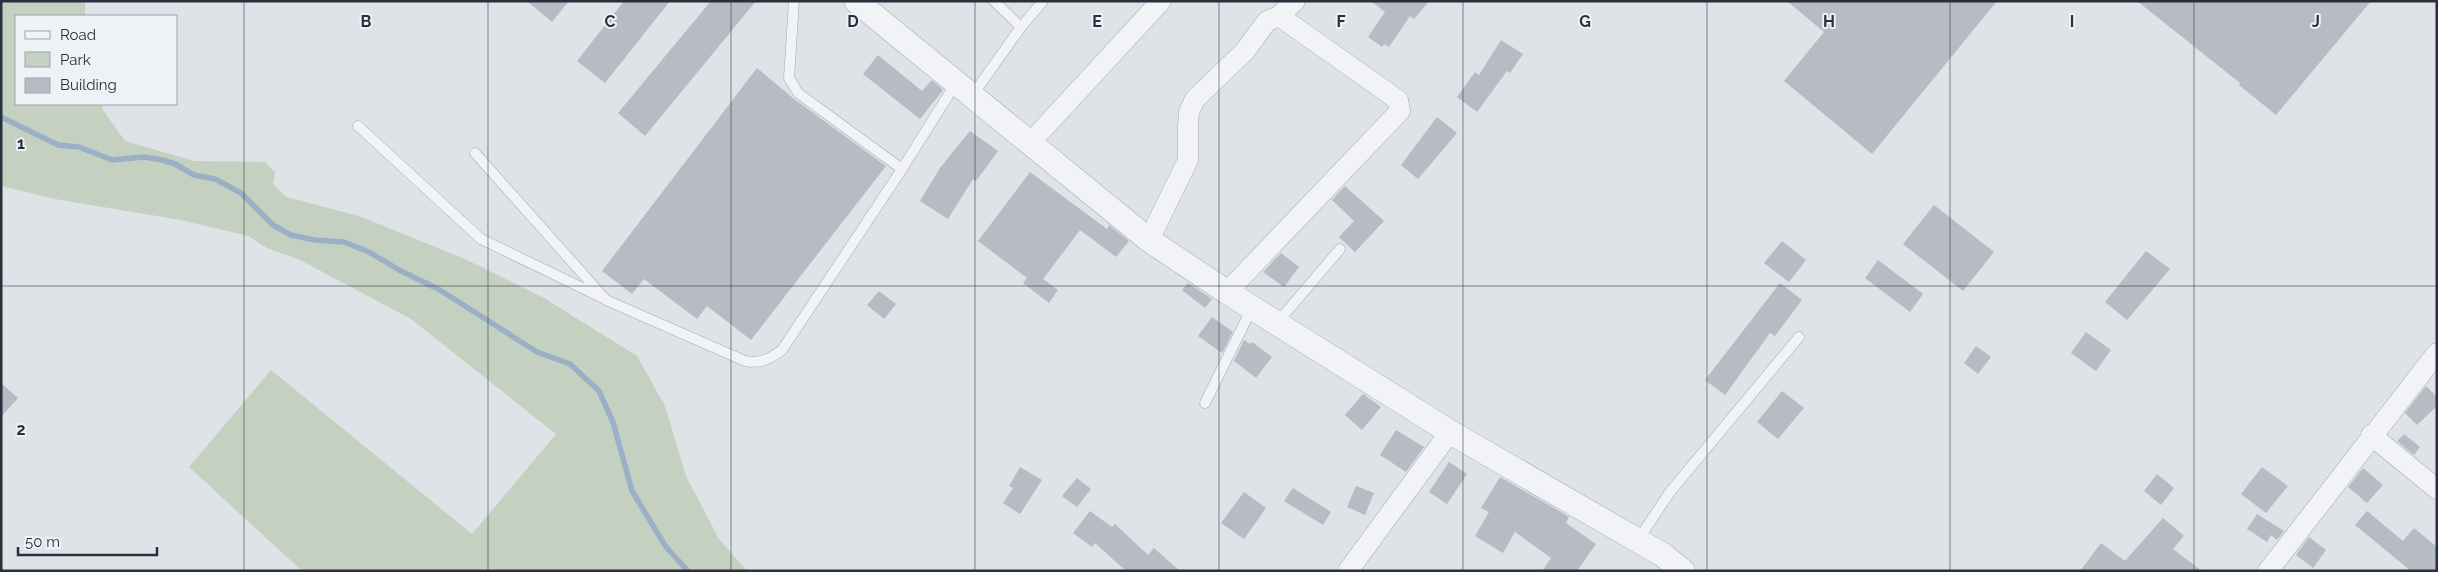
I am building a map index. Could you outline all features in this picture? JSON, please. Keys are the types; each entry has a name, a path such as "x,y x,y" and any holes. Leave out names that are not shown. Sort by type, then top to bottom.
{"street":[{"path":"856,1 1149,240 1252,308 1450,432 1638,540 1663,555 1682,571"},
{"path":"1030,143 1160,1"},
{"path":"1149,240 1188,160 1188,119 1195,99 1245,51 1268,22 1279,16 1296,1"},
{"path":"1227,292 1400,110 1398,100 1279,16"},
{"path":"2268,571 2371,435 2437,353"},
{"path":"1348,571 1450,432"},
{"path":"2371,435 2437,489"}],"lane":[{"path":"794,1 789,78 792,86 798,93 902,169"},
{"path":"994,1 1021,27"},
{"path":"358,126 481,239 606,300 745,361 756,363 767,360 782,350 902,169 964,89 1043,1"},
{"path":"475,153 606,300"},
{"path":"1277,323 1340,249"},
{"path":"1205,403 1252,308"},
{"path":"1638,540 1670,492 1799,337"}],"green space":[{"path":"1,1 85,1 85,15 15,15 15,105 102,105 103,110 125,141 194,161 265,162 275,172 273,184 286,197 359,216 465,259 544,298 637,356 665,406 686,476 719,539 747,571 302,571 189,467 271,370 472,534 556,434 411,319 300,260 267,248 248,236 181,220 55,199 1,186"}],"building":[{"path":"527,1 569,1 552,22"},
{"path":"624,1 670,1 605,83 577,61"},
{"path":"711,1 756,1 645,136 618,113"},
{"path":"1371,1 1429,1 1414,19 1410,16 1389,47 1384,44 1382,47 1368,37 1385,12"},
{"path":"1787,1 1997,1 1872,154 1784,81 1824,32"},
{"path":"2137,1 2371,1 2276,115 2239,85 2240,83"},
{"path":"1501,40 1523,54 1510,73 1507,71 1477,112 1457,97 1475,72 1479,75"},
{"path":"878,55 922,91 932,80 943,90 920,119 863,74"},
{"path":"757,68 794,99 886,166 751,340 707,306 697,319 644,279 632,294 602,271"},
{"path":"1437,117 1457,133 1418,179 1401,165"},
{"path":"970,131 998,151 976,181 973,179 948,219 920,201 940,168"},
{"path":"1030,172 1107,229 1109,225 1129,241 1116,257 1080,230 1043,279 1058,290 1049,303 1023,283 1027,278 978,241"},
{"path":"1345,186 1384,221 1355,252 1339,237 1354,221 1332,200"},
{"path":"1934,205 1994,252 1963,291 1903,244"},
{"path":"1782,241 1806,260 1789,282 1764,263"},
{"path":"2146,251 2170,269 2127,320 2105,302"},
{"path":"1281,253 1299,267 1284,287 1263,272"},
{"path":"1878,260 1923,294 1910,312 1865,278"},
{"path":"1188,283 1212,299 1205,308 1182,290"},
{"path":"1780,283 1802,300 1775,336 1770,333 1725,395 1705,380"},
{"path":"879,291 896,304 884,319 867,305"},
{"path":"1212,317 1233,332 1222,353 1198,336"},
{"path":"2086,332 2111,350 2096,371 2071,353"},
{"path":"1244,340 1250,344 1252,342 1272,357 1256,378 1234,361"},
{"path":"1976,346 1991,357 1978,374 1964,363"},
{"path":"1,383 18,398 1,417"},
{"path":"2426,386 2437,397 2437,406 2417,425 2405,413"},
{"path":"1782,391 1804,408 1778,439 1757,422"},
{"path":"1363,394 1381,407 1362,430 1345,415"},
{"path":"1396,430 1424,447 1406,472 1380,455"},
{"path":"2404,434 2420,447 2414,455 2397,441"},
{"path":"1449,462 1467,474 1447,504 1429,492"},
{"path":"1020,467 1042,480 1020,514 1003,503 1013,488 1009,486"},
{"path":"2262,467 2288,486 2266,513 2241,494"},
{"path":"2363,468 2383,485 2367,503 2348,487"},
{"path":"2157,474 2174,488 2161,505 2144,491"},
{"path":"1500,477 1569,517 1566,523 1596,544 1577,571 1542,571 1551,558 1515,532 1503,553 1475,536 1489,512 1481,508"},
{"path":"1077,478 1091,489 1077,507 1062,496"},
{"path":"1356,486 1374,493 1365,515 1347,507"},
{"path":"1293,488 1331,512 1323,525 1284,501"},
{"path":"1244,492 1266,508 1244,539 1221,523"},
{"path":"1090,511 1112,527 1115,524 1148,555 1154,548 1180,571 1126,571 1095,543 1092,547 1073,533"},
{"path":"2367,511 2403,541 2414,528 2437,547 2437,571 2411,571 2355,525"},
{"path":"2257,514 2284,531 2277,540 2271,535 2267,542 2247,529"},
{"path":"2163,518 2184,536 2173,549 2202,571 2080,571 2101,543 2125,561"},
{"path":"2309,537 2326,550 2313,568 2296,555"}],"waterway":[{"path":"1,117 58,145 79,147 112,160 144,157 162,160 175,164 194,175 215,179 241,193 273,225 291,235 315,240 344,242 369,252 399,270 440,290 537,352 570,364 599,391 613,422 632,491 666,547 688,571"}]}
